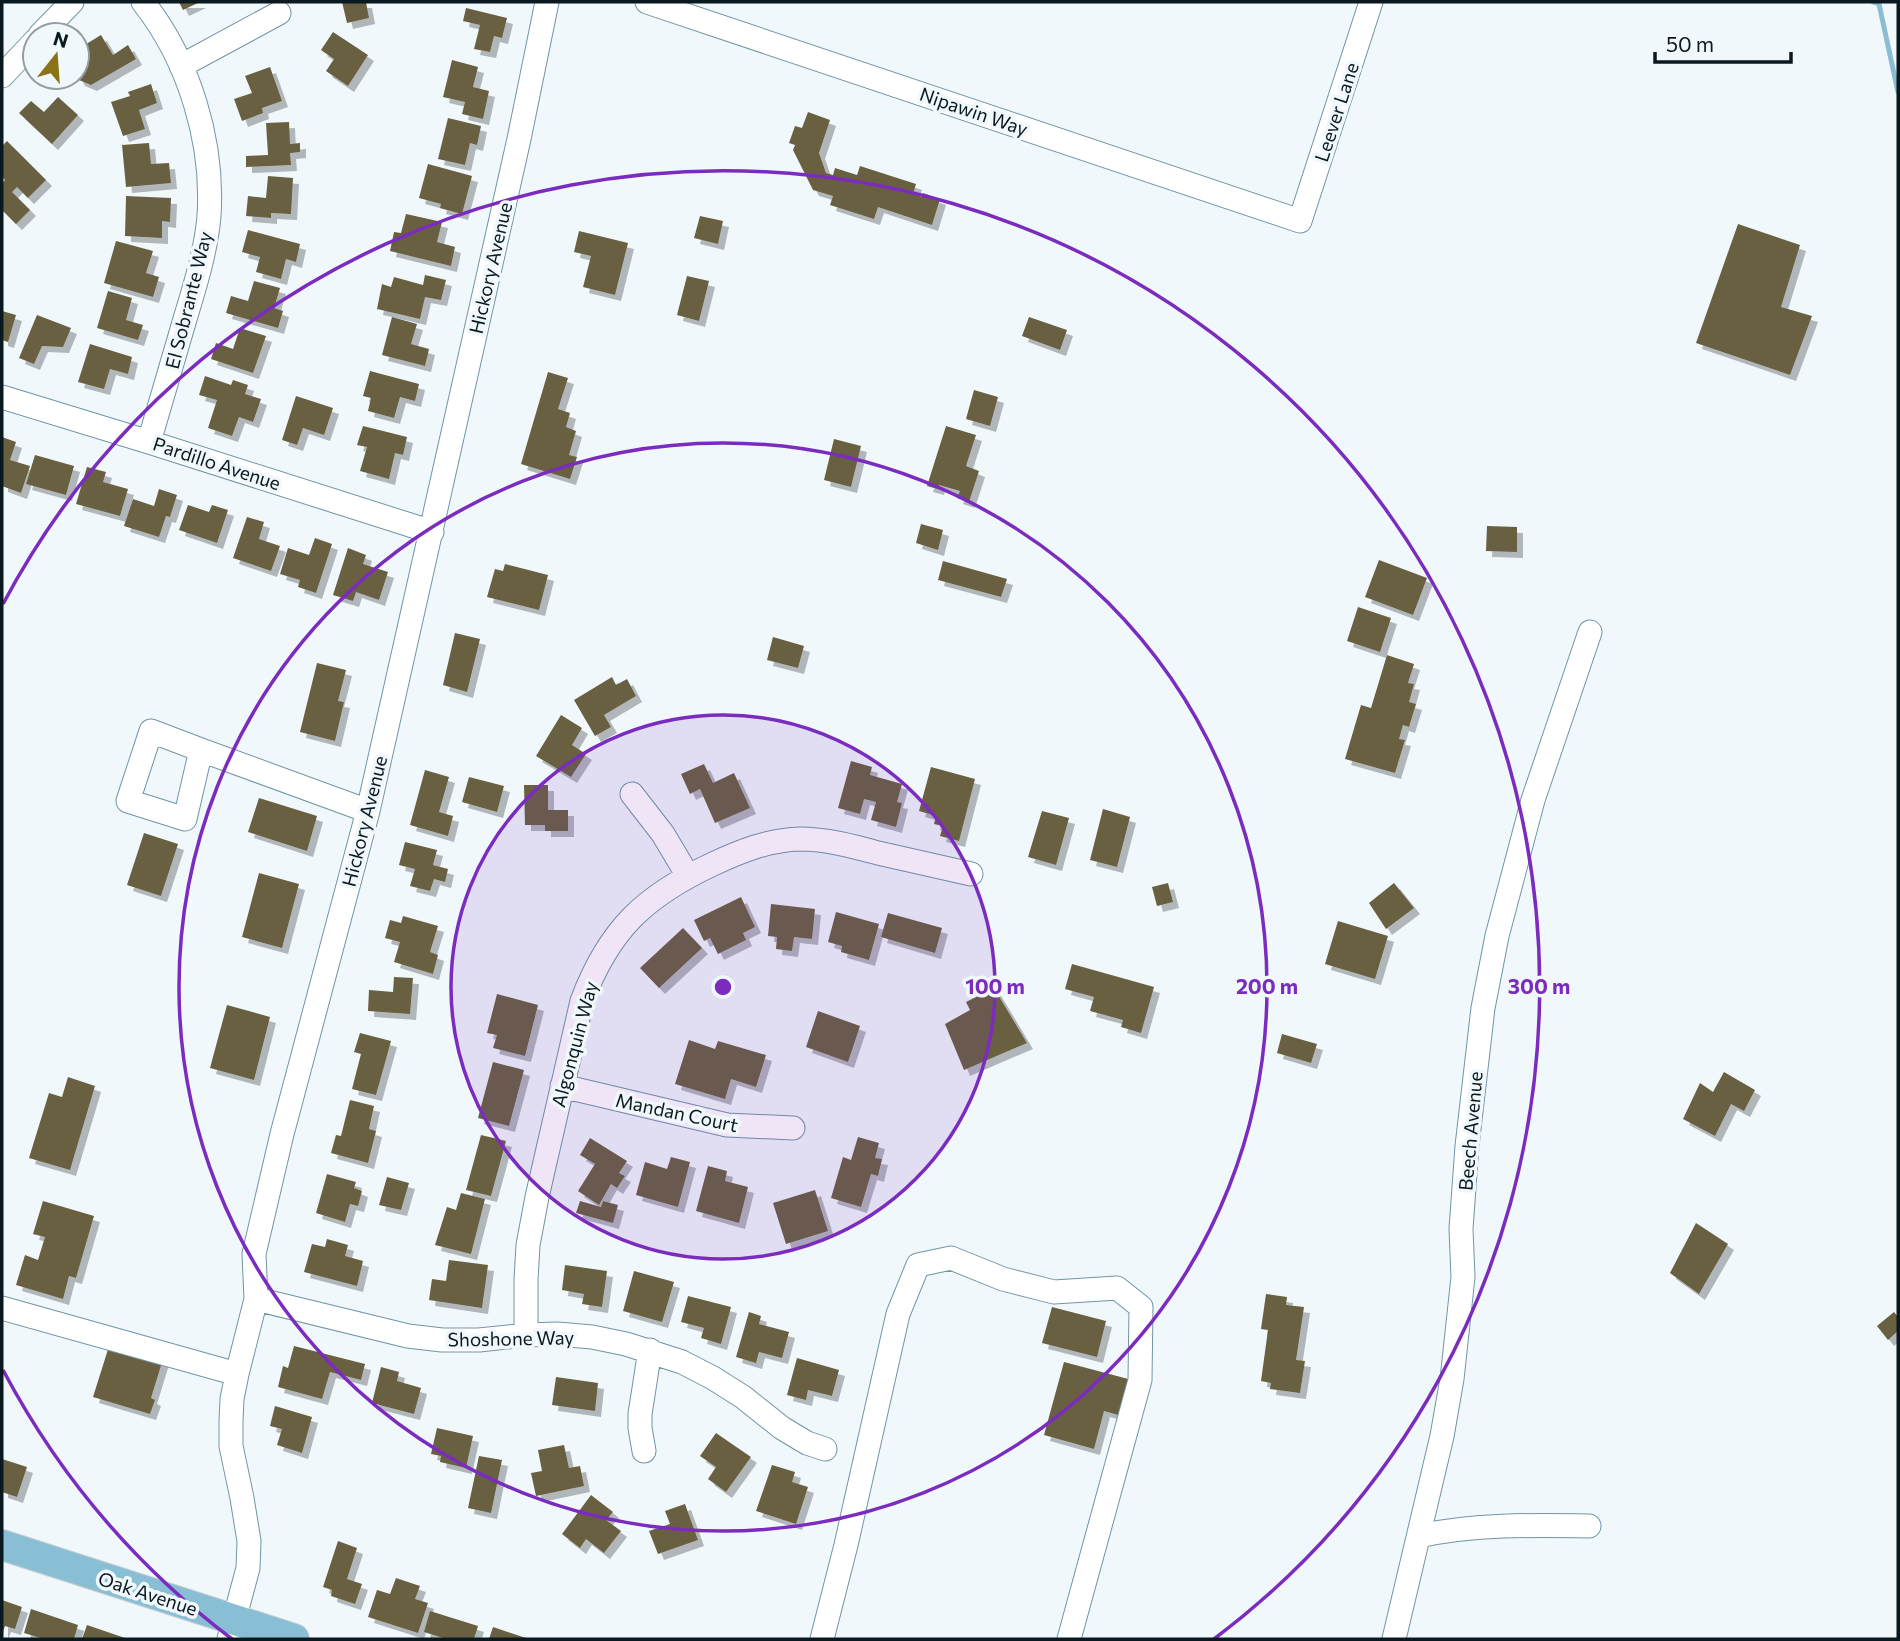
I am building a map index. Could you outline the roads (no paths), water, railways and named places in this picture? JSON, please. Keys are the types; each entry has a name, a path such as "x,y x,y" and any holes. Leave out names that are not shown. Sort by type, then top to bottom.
{"main road":[{"name":"Oak Avenue","path":"2,1545 232,1630 294,1639"}],"street":[{"path":"54,21 72,2"},
{"name":"El Sobrante Way","path":"143,2 167,37 192,93 207,158 209,216 195,284 149,442"},
{"name":"Hickory Avenue","path":"232,1630 248,1568 249,1541 231,1446 232,1399 256,1299 254,1254 282,1133 368,811 516,152 547,2"},
{"name":"Nipawin Way","path":"647,2 1300,221"},
{"name":"Leever Lane","path":"1300,221 1371,2"},
{"path":"181,66 279,13"},
{"path":"2,76 21,56"},
{"name":"Pardillo Avenue","path":"2,397 432,531"},
{"name":"Beech Avenue","path":"1394,1639 1442,1436 1452,1379 1463,1277 1461,1229 1467,1146 1483,1008 1497,936 1533,800 1590,632"},
{"path":"201,750 368,811"},
{"path":"632,794 663,834 688,876"},
{"name":"Algonquin Way","path":"526,1335 528,1245 582,1001 606,948 644,905 688,876 753,846 798,839 828,841 971,874"},
{"name":"Mandan Court","path":"562,1086 727,1125 793,1128"},
{"path":"822,1639 898,1314 918,1265 951,1258 1003,1279 1054,1292 1117,1288 1141,1307 1140,1380 1069,1639"},
{"name":"Shoshone Way","path":"256,1299 408,1336 479,1340 557,1334 592,1337 650,1350 713,1378 743,1397 782,1428 807,1443 825,1449"},
{"path":"2,1308 237,1374"},
{"path":"644,1451 639,1427 650,1350"},
{"path":"1419,1536 1449,1530 1505,1526 1589,1526"}],"waterway":[{"path":"1873,2 1879,4 1898,92"}]}
